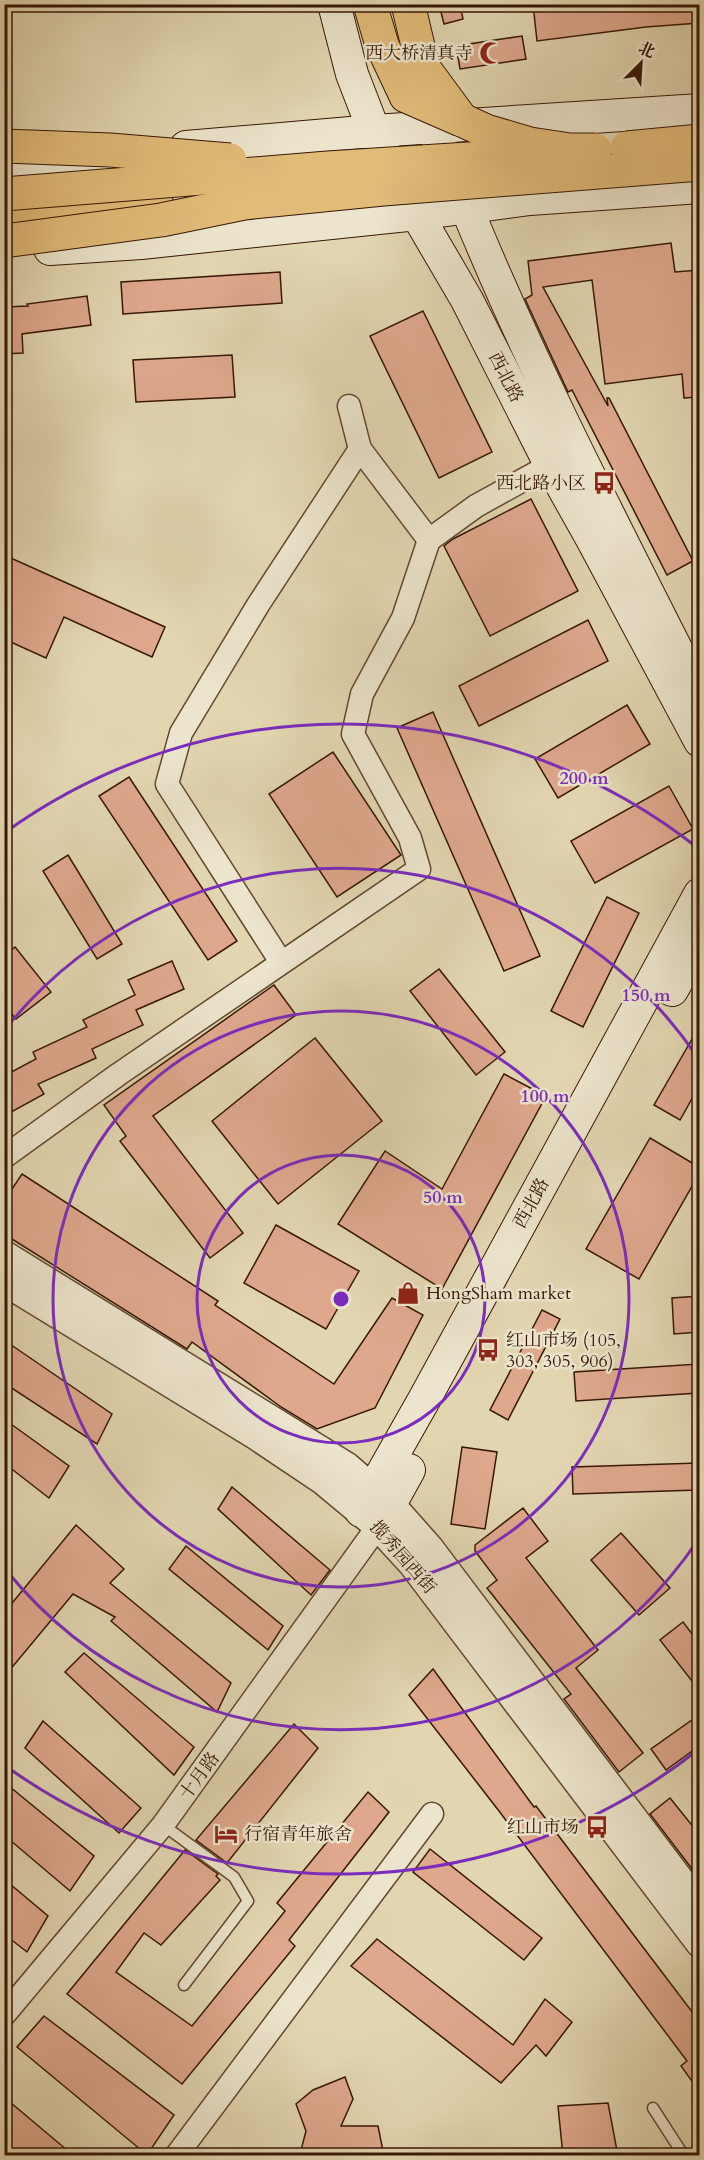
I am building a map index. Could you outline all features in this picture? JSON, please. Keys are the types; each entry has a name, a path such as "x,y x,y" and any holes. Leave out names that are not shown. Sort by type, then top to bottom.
{"highway":[{"path":"370,4 382,45 406,96 446,132 486,131 530,144 570,150 595,150"},
{"path":"408,4 423,67 446,132"},
{"path":"4,195 328,168 699,141"},
{"path":"4,146 110,150 328,168"},
{"path":"4,219 699,165"},
{"path":"4,241 161,220 243,202"}],"main road":[{"name":"西北路","path":"334,4 352,74 380,141 411,204 563,458 699,696"},
{"name":"西北路","path":"393,4 420,91 446,132 463,197 497,280 592,539 699,741"},
{"path":"4,179 380,141 446,132 699,110"},
{"path":"446,132 699,130"},
{"path":"4,163 380,141"},
{"path":"4,252 141,243 463,197 530,199 699,187"},
{"path":"4,227 411,204"},
{"name":"西北路","path":"376,1507 425,1398 699,894"},
{"name":"西北路","path":"376,1507 699,941"}],"street":[{"path":"349,406 360,449 429,540"},
{"path":"281,962 167,784 181,733 258,605 360,449"},
{"path":"4,1157 119,1074 418,869 411,838 353,734 362,694 403,618 429,540 476,506 563,458"},
{"name":"揽秀园西街","path":"4,1255 347,1467 419,1573 699,1943"},
{"name":"揽秀园西街","path":"4,1281 254,1434 324,1481 376,1507 429,1548 699,1907"},
{"name":"十月路","path":"4,2015 163,1825 376,1507"},
{"path":"176,2156 432,1814"}],"lane":[{"path":"163,1825 234,1877 248,1901 184,1985"},
{"path":"653,2108 684,2156"}],"building":[{"path":"439,4 460,4 463,19 444,24"},
{"path":"533,4 699,4 699,23 646,27 537,41"},
{"name":"西大桥清真寺","path":"522,36 526,59 460,69 456,46"},
{"path":"671,243 675,272 699,270 699,397 684,398 682,374 605,384 592,280 543,287 608,406 607,398 609,398 693,561 667,575 572,390 568,392 525,299 532,295 528,261"},
{"path":"280,272 282,303 123,314 121,282"},
{"path":"87,296 91,325 22,334 23,353 4,354 4,307 28,306 27,304"},
{"path":"423,311 492,452 439,478 370,336"},
{"path":"232,355 235,397 136,402 133,360"},
{"path":"531,499 578,591 490,636 444,546 453,539"},
{"path":"4,555 165,627 152,657 64,617 46,658 4,639"},
{"path":"588,620 608,661 479,726 459,686"},
{"path":"627,705 650,744 558,798 535,759"},
{"path":"433,712 540,956 504,971 397,728"},
{"path":"333,752 401,855 337,897 269,794"},
{"path":"129,777 237,941 208,960 99,796"},
{"path":"669,786 693,829 595,883 571,841"},
{"path":"68,855 122,944 97,959 43,871"},
{"path":"607,897 639,913 583,1027 551,1011"},
{"path":"15,947 51,992 16,1019 4,1005 4,956"},
{"path":"172,961 184,989 136,1010 143,1025 92,1049 96,1058 38,1084 44,1094 4,1116 4,1076 36,1059 33,1052 87,1027 83,1020 135,995 128,980"},
{"path":"439,969 505,1052 476,1075 410,991"},
{"path":"274,985 296,1015 153,1116 243,1233 210,1258 120,1141 126,1136 104,1105"},
{"path":"699,1027 699,1086 680,1120 654,1105"},
{"path":"315,1038 382,1121 278,1204 212,1121"},
{"path":"504,1074 546,1096 442,1289 338,1224 385,1151 442,1189"},
{"path":"650,1138 699,1167 699,1174 639,1279 586,1249"},
{"path":"22,1174 218,1301 215,1305 334,1384 392,1298 423,1315 375,1408 317,1429 281,1407 192,1342 187,1349 4,1234 4,1201"},
{"path":"276,1225 359,1271 326,1329 244,1283"},
{"path":"699,1296 699,1332 674,1334 672,1298"},
{"path":"542,1310 560,1319 508,1420 490,1410"},
{"path":"4,1340 112,1414 97,1444 4,1383"},
{"path":"699,1364 699,1393 576,1401 574,1372"},
{"path":"4,1419 69,1466 49,1498 4,1463"},
{"path":"462,1447 497,1452 485,1529 451,1524"},
{"path":"699,1463 699,1490 573,1494 572,1467"},
{"path":"232,1487 330,1570 311,1595 218,1509"},
{"path":"523,1508 548,1541 526,1558 598,1650 576,1668 643,1753 619,1772 564,1699 571,1694 487,1588 497,1580 475,1551 475,1545"},
{"path":"76,1525 124,1569 110,1583 231,1683 217,1712 111,1621 115,1617 73,1594 4,1677 4,1613"},
{"path":"621,1533 670,1588 639,1615 591,1560"},
{"path":"186,1546 283,1626 268,1650 169,1569"},
{"path":"683,1622 699,1643 699,1690 660,1640"},
{"path":"84,1653 194,1747 174,1775 65,1672"},
{"path":"433,1669 534,1807 536,1806 699,2021 699,2091 681,2066 687,2061 409,1695"},
{"path":"699,1715 699,1746 666,1770 651,1749"},
{"path":"43,1721 141,1808 119,1833 25,1748"},
{"path":"294,1724 318,1748 227,1863 196,1840"},
{"path":"4,1782 94,1856 70,1891 4,1835"},
{"path":"368,1792 389,1812 289,1940 295,1946 182,2084 67,1994 185,1850 218,1874 216,1876 220,1880 161,1945 144,1933 116,1972 192,2026 285,1911 277,1903"},
{"path":"670,1798 699,1834 699,1878 650,1814"},
{"path":"430,1849 542,1938 524,1960 413,1872"},
{"path":"4,1879 48,1916 27,1952 4,1934"},
{"path":"377,1939 513,2045 545,1999 572,2022 546,2056 536,2045 501,2083 351,1966"},
{"path":"44,2016 174,2115 147,2155 17,2047"},
{"path":"345,2077 353,2099 341,2126 378,2126 384,2156 300,2154 306,2131 296,2104 313,2090"},
{"path":"4,2097 74,2156 4,2156"},
{"path":"608,2103 618,2156 563,2156 558,2106"}],"place":[{"name":"西大桥清真寺","path":"491,53"},
{"name":"西北路小区","path":"604,483"},
{"name":"HongSham market","path":"408,1293"},
{"name":"红山市场 (105, 303, 305, 906)","path":"488,1350"},
{"name":"红山市场","path":"597,1827"},
{"name":"行宿青年旅舍","path":"226,1834"}]}
